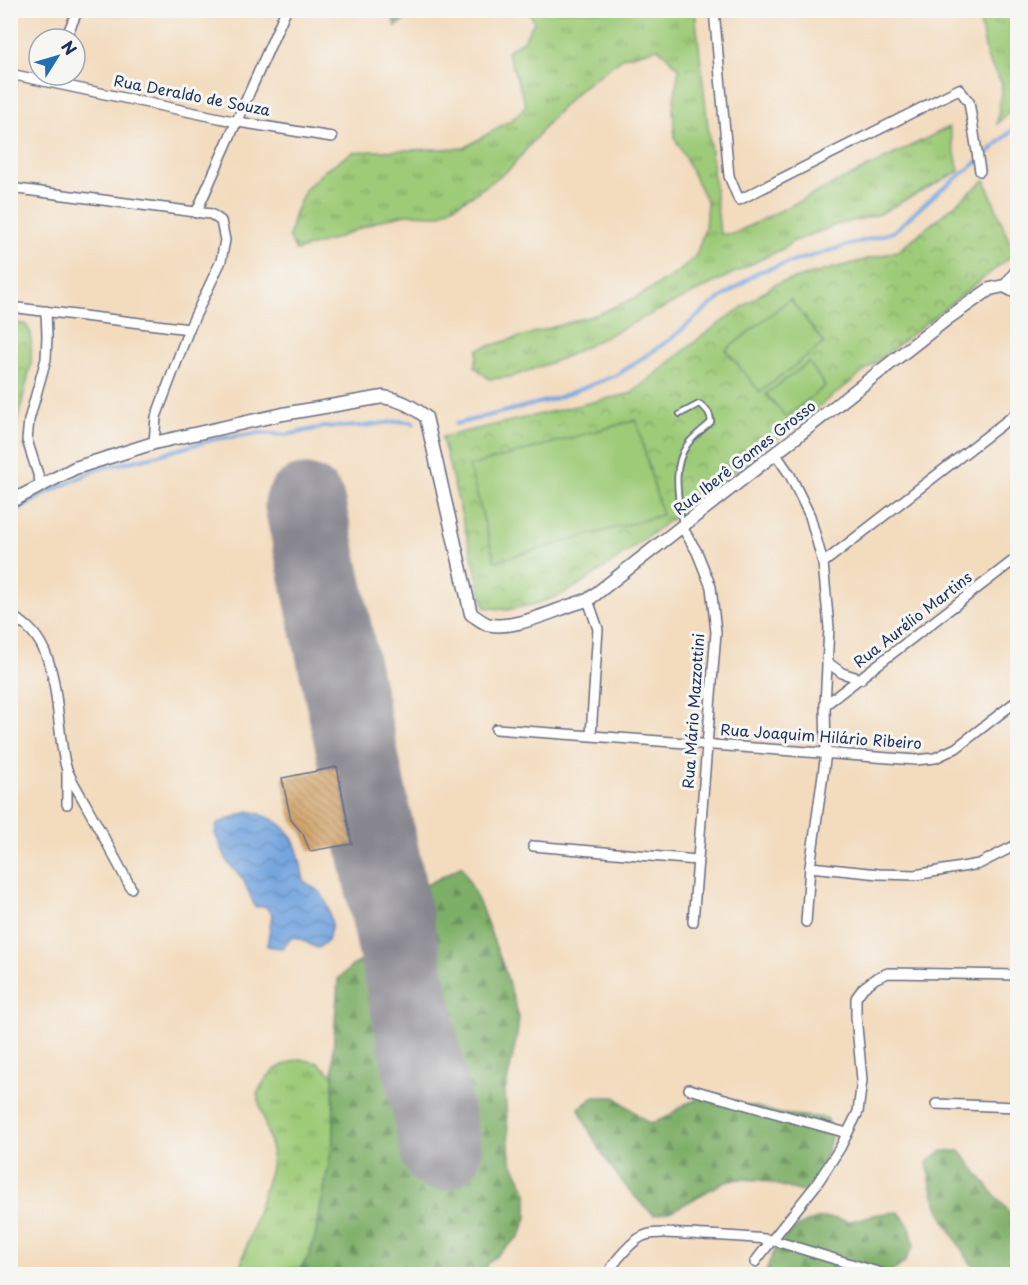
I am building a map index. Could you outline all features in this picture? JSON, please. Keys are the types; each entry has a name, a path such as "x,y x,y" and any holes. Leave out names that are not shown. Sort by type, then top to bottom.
{"street":[{"path":"70,27 78,10"},
{"path":"196,213 286,10"},
{"path":"714,10 729,176 739,200 959,89 969,102 980,171"},
{"name":"Rua Deraldo de Souza","path":"10,74 27,76"},
{"name":"Rua Deraldo de Souza","path":"87,87 238,122 332,137"},
{"path":"10,188 211,214 221,221 225,240 221,261 189,329 156,417 154,443 75,468 10,502"},
{"path":"1017,267 1004,286 1017,293"},
{"name":"Rua Iberê Gomes Grosso","path":"154,443 283,414 383,397 408,403 426,417 471,614 488,624 513,624 551,614 588,600 948,318 990,289 1004,286"},
{"path":"10,307 189,329"},
{"path":"41,484 27,440 29,420 46,359 48,336 46,311"},
{"path":"823,563 1017,412"},
{"path":"775,453 790,475 810,516 823,563 829,628 825,705 826,753 810,867 806,922"},
{"name":"Rua Mário Mazzottini","path":"682,527 697,552 711,587 716,632 696,860 693,922"},
{"name":"Rua Aurélio Martins","path":"825,705 1017,557"},
{"path":"588,600 598,629 591,735"},
{"path":"10,616 22,620 34,632 43,645 52,674 67,768 67,804"},
{"path":"827,662 842,673 861,679"},
{"name":"Rua Joaquim Hilário Ribeiro","path":"496,729 916,760 935,758 956,748 1017,700"},
{"path":"67,768 131,888"},
{"path":"533,846 696,860"},
{"path":"810,867 915,875 979,864 1015,846"},
{"path":"755,1262 816,1185 858,1112 862,1080 855,1016 856,999 863,988 876,978 888,973 1017,975"},
{"path":"689,1089 847,1133"},
{"path":"936,1104 1017,1107"},
{"path":"609,1275 610,1269 634,1242 645,1235 675,1234 754,1237 772,1240 884,1275"}],"lane":[{"name":"Rua Mário Mazzottini","path":"680,414 699,404 711,416 711,422 687,444 679,461 677,478 682,527"}],"green space":[{"path":"390,10 416,11 396,27"},
{"path":"529,11 695,11 720,234 733,234 949,127 959,171 877,215 839,224 792,242 561,359 511,377 489,379 475,367 478,349 598,314 639,296 680,271 696,255 705,229 707,202 675,138 673,109 679,68 658,48 624,57 581,88 551,119 511,168 476,193 439,215 405,214 378,221 296,251 289,237 295,213 305,190 325,170 353,152 464,148 513,119 526,105 507,51 524,40 534,22"},
{"path":"978,11 1017,11 1017,104 997,124 1002,84 987,58"},
{"path":"985,180 1014,254 838,392 641,542 581,584 558,596 535,604 507,610 485,607 442,437 632,393 702,336 775,284 898,251"},
{"path":"790,299 824,343 760,392 726,350"},
{"path":"11,323 25,324 31,333 31,364 11,448"},
{"path":"809,362 825,386 786,417 766,394"},
{"path":"636,420 662,515 495,561 469,466"},
{"path":"462,866 481,907 519,1017 505,1092 510,1158 527,1193 527,1217 520,1236 489,1262 482,1274 296,1274 309,1256 315,1237 334,1135 333,1053 338,979 352,966 368,957 384,1003 398,1106 408,1124 431,1151 449,1147 443,1135 406,976 404,957 408,899 423,887"},
{"path":"300,1059 318,1063 333,1075 334,1135 315,1237 309,1256 296,1274 238,1274 271,1168 272,1150 257,1094 265,1080 274,1071"},
{"path":"594,1097 615,1097 650,1124 667,1117 683,1105 701,1098 757,1107 780,1114 827,1118 833,1131 819,1179 802,1192 761,1180 739,1179 722,1183 672,1211 654,1215 631,1193 610,1166 585,1122 579,1108"},
{"path":"942,1151 960,1151 1017,1220 1017,1274 977,1274 952,1234 934,1194 927,1162"},
{"path":"899,1212 910,1227 914,1245 904,1263 889,1274 765,1274 780,1243 807,1222 830,1218 851,1221 878,1214"}],"water":[{"path":"249,811 275,821 290,835 295,844 304,881 321,893 327,904 332,924 328,940 318,948 293,937 282,948 267,946 272,914 265,906 255,907 243,879 229,864 215,834 217,824"}],"building":[{"path":"337,767 352,844 310,851 303,834 291,820 282,778"}],"waterway":[{"path":"456,424 554,399 617,375 671,339 707,308 758,272 893,232 937,193 980,160 1018,125"},
{"path":"10,515 45,494 98,469 215,439 260,433 286,435 324,427 364,426 400,421 414,423"}],"runway":[{"path":"305,505 441,1150"}]}
